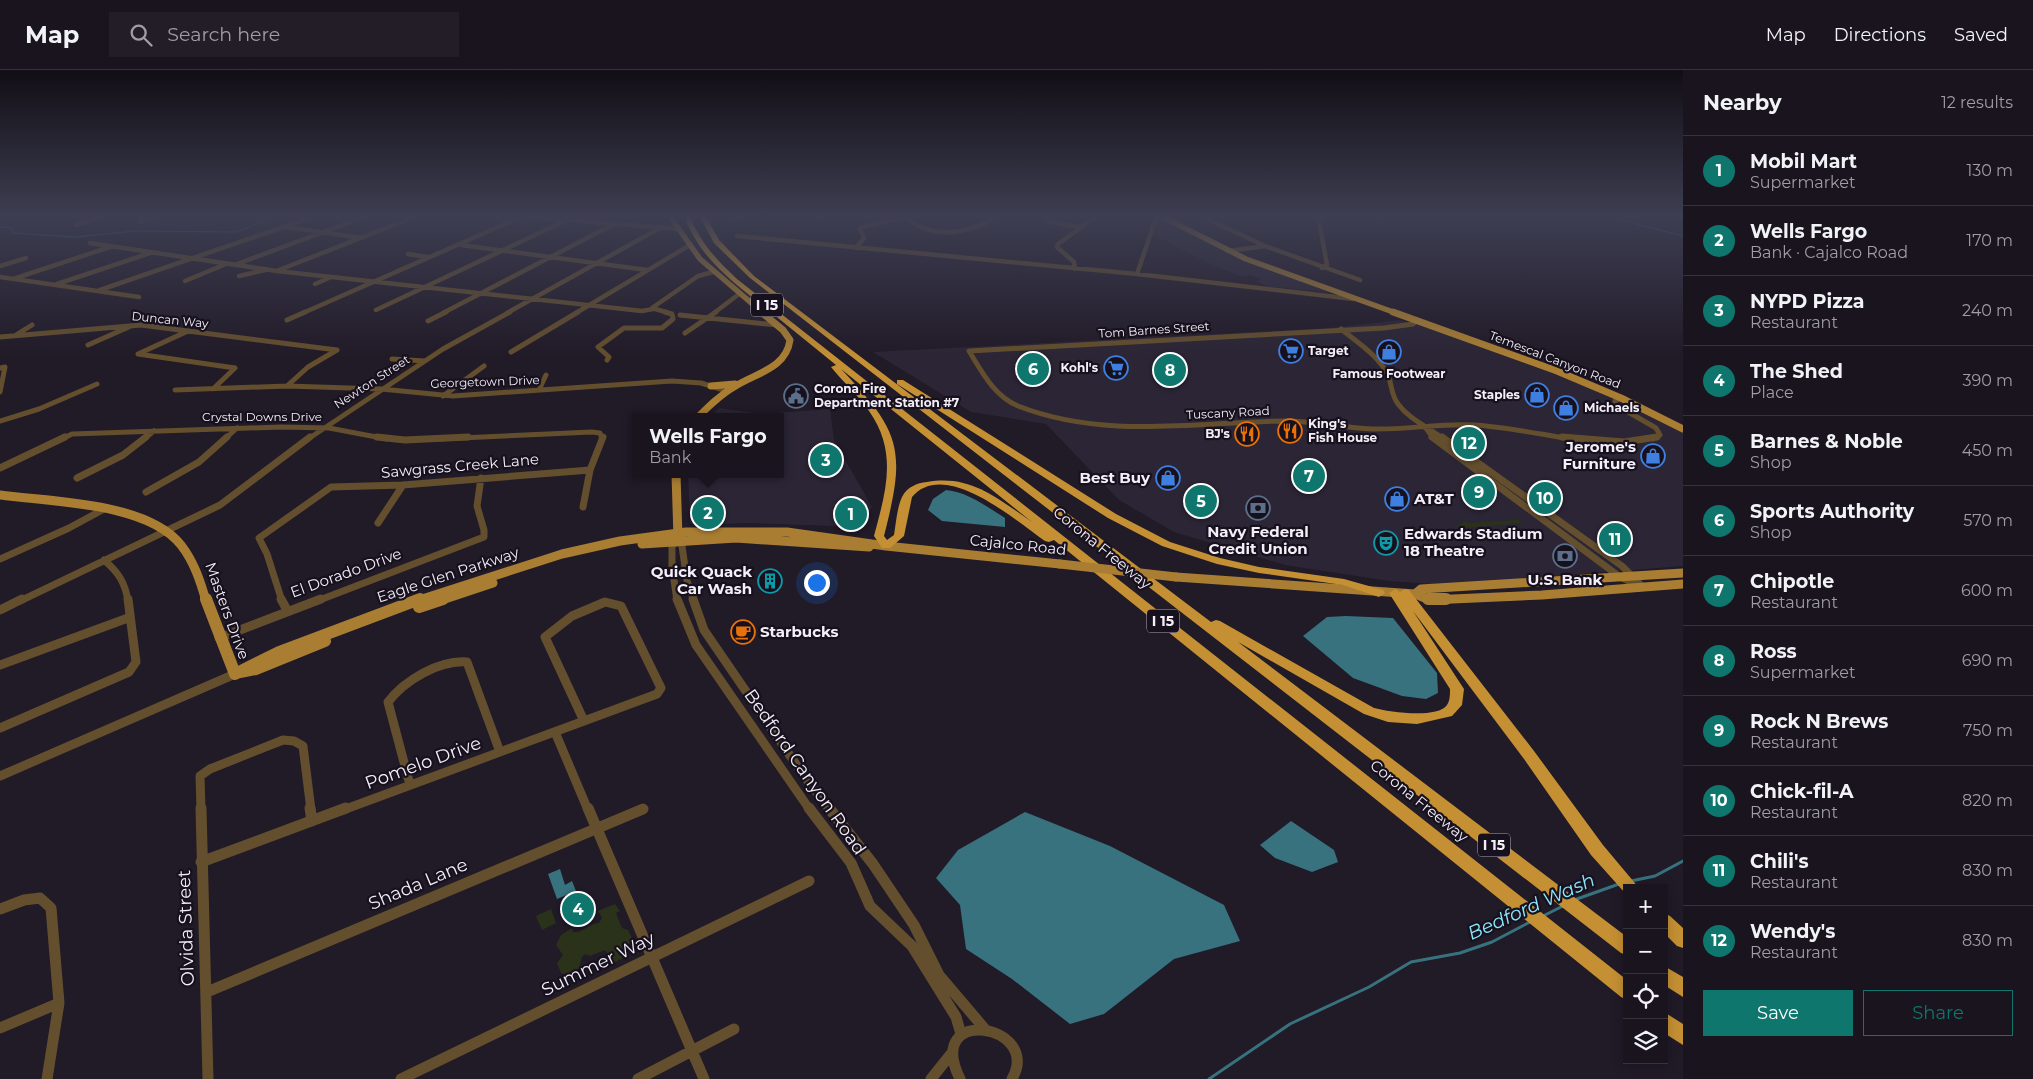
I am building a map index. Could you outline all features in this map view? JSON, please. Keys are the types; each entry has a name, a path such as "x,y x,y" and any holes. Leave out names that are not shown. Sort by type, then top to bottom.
{"highway":[{"name":"Corona Freeway","path":"718,262 727,272 821,349 1623,988"},
{"path":"723,262 730,270 879,389 908,417"},
{"path":"730,262 742,274 1387,772 1453,814"},
{"name":"Corona Freeway","path":"735,262 1623,944"},
{"path":"846,348 1135,530 1166,544 1217,561 1259,570 1344,582 1379,593"},
{"path":"821,349 822,356 836,368 880,418 890,439 894,458 892,489 879,536 886,546 899,536 907,497 912,492 919,486 932,483 957,483 979,491 1152,612"},
{"path":"1155,585 1252,646 1369,711 1402,720 1434,717 1447,713 1455,705 1457,689 1405,594"},
{"path":"1405,594 1523,747 1597,850 1627,884"},
{"path":"1668,925 1683,940"},
{"path":"1668,977 1683,988"},
{"path":"1668,1024 1683,1036"}],"main road":[{"path":"702,413 727,391 741,382 765,372 785,356 790,345 790,340 777,325 713,272 705,262"},
{"name":"Temescal Canyon Road","path":"1258,262 1557,371 1621,398 1683,429"},
{"name":"Temescal Canyon Road","path":"1416,320 1432,323 1565,370 1683,423"},
{"path":"714,402 715,392 711,386 741,382"},
{"path":"1621,398 1663,413"},
{"name":"Bedford Canyon Road","path":"676,478 678,537"},
{"name":"Masters Drive","path":"0,495 106,508 132,515 166,532 184,547 196,566 219,638 235,674"},
{"name":"Cajalco Road","path":"678,537 736,538 862,547 886,546 1176,577 1405,594 1430,600 1462,600 1683,584"},
{"name":"Eagle Glen Parkway","path":"235,674 256,669 378,620 588,554 678,537"},
{"name":"Cajalco Road","path":"1405,594 1422,589 1683,573"}],"street":[{"path":"0,266 13,262"},
{"path":"15,279 65,262"},
{"path":"55,284 121,262"},
{"path":"100,290 182,262"},
{"path":"216,262 267,270 377,280 642,311 653,309 668,313 673,319 668,325 658,330 625,328 618,332 598,347 609,357 607,360"},
{"path":"235,265 243,262"},
{"path":"278,271 301,262"},
{"path":"287,320 418,262"},
{"path":"376,310 479,262"},
{"path":"428,320 540,262"},
{"path":"590,262 647,270"},
{"path":"511,352 661,262"},
{"path":"1010,262 1358,299"},
{"path":"1074,262 1075,268"},
{"path":"1136,274 1141,262"},
{"path":"1307,262 1360,280"},
{"path":"1322,268 1326,265 1326,262"},
{"name":"Newton Street","path":"0,610 166,532 233,497 322,428 424,361 466,335 535,299 597,263"},
{"path":"185,281 227,264"},
{"path":"238,276 267,270"},
{"path":"653,309 653,306 696,278 713,272"},
{"path":"0,276 139,297"},
{"path":"315,284 333,276"},
{"path":"685,332 708,318 739,294"},
{"path":"680,315 777,325"},
{"name":"Tom Barnes Street","path":"969,351 1402,326 1413,324 1416,320"},
{"path":"15,337 32,325"},
{"path":"88,344 133,325"},
{"name":"Duncan Way","path":"0,337 133,325 337,350 308,367 287,386"},
{"path":"1341,329 1374,357 1390,378 1395,400 1425,427 1459,448 1634,576 1643,587"},
{"path":"188,331 138,354 235,368 213,389"},
{"name":"Tuscany Road","path":"969,351 995,392 1003,399 1035,411 1086,421 1154,427 1286,421 1376,429 1474,425 1566,438 1616,441 1641,441 1660,435 1656,428 1616,405 1615,401 1621,398"},
{"path":"392,359 424,361"},
{"path":"443,396 484,366"},
{"path":"0,392 3,385 2,368"},
{"path":"538,390 546,375"},
{"name":"Georgetown Drive","path":"175,390 287,386 381,389 443,396 672,381 711,386 727,391"},
{"path":"0,421 39,409 97,384"},
{"path":"1425,427 1431,437 1620,577 1643,587"},
{"path":"146,492 199,462 236,428"},
{"name":"Crystal Downs Drive","path":"0,468 72,434 236,428 322,428 398,439 592,432 603,437 590,470"},
{"path":"76,478 123,455 154,430"},
{"path":"583,508 590,470"},
{"name":"Sawgrass Creek Lane","path":"287,610 278,594 267,554 260,538 331,487 402,485 590,470"},
{"name":"El Dorado Drive","path":"219,638 287,610 484,537 486,530 477,510 477,495 481,478"},
{"path":"378,524 402,485"},
{"path":"0,559 69,528 106,508"},
{"name":"Bedford Canyon Road","path":"678,537 682,546 687,576 704,630 804,776 873,864 914,925 939,975 984,1028"},
{"name":"Bedford Canyon Road","path":"678,537 672,546 678,604 696,645 799,796 851,863 858,883 870,906 912,946 956,1017 961,1034"},
{"path":"0,728 129,672 136,662 128,618 126,586 118,572 104,560"},
{"name":"Pomelo Drive","path":"201,862 556,732 657,694 661,688 659,680 620,606 613,602 600,604 548,632 544,637 584,721"},
{"path":"0,665 128,618"},
{"path":"410,785 388,702 399,689 452,661 467,662 500,752"},
{"name":"Eagle Glen Parkway","path":"0,776 235,674"},
{"path":"556,732 704,1079"},
{"name":"Olvida Street","path":"208,1079 200,776 210,769 283,740 294,741 303,746 312,821"},
{"name":"Shada Lane","path":"206,992 643,809"},
{"name":"Summer Way","path":"401,1079 809,881"},
{"path":"0,909 23,899 40,898 51,908 58,1003 47,1079"},
{"path":"0,1028 58,1003"},
{"path":"931,1079 948,1061 961,1034 968,1030 984,1028 999,1033 1010,1045 1017,1065 1012,1079"},
{"path":"638,1079 734,1029"},
{"path":"952,1053 955,1070 960,1079"}],"shaded area":[{"path":"1206,262 1256,262 1333,293 1267,286 1256,281 1262,279 1250,275 1243,277"},
{"path":"1400,320 1430,328 1563,376 1628,404 1683,433 1683,566 1446,585 1389,581 1285,565 1174,532 1119,500 1046,424 971,412 873,352 1330,328"},
{"path":"719,408 755,413 714,413"},
{"path":"830,409 834,440 872,507 859,527 748,523 693,525 690,522 688,478 784,478 784,413 776,413"}],"green space":[{"path":"1515,517 1525,525 1520,523 1462,528 1463,531 1456,526 1465,521 1469,523 1516,520"},
{"path":"615,904 620,911 616,913 622,928 628,930 633,940 626,947 627,956 611,964 611,959 605,950 590,956 585,954 575,974 571,976 561,973 557,963 563,955 556,945 561,935 572,928 573,932 577,932 599,923 602,918 598,911"},
{"path":"551,909 556,923 542,930 536,916"}],"water":[{"path":"946,490 970,497 1005,518 1005,527 942,521 928,510 933,499"},
{"path":"1327,617 1393,618 1437,673 1438,693 1426,699 1402,696 1353,678 1303,636"},
{"path":"1025,812 1110,846 1224,905 1240,941 1174,959 1104,1014 1070,1024 1012,979 966,949 960,905 936,878 958,850"},
{"path":"1291,821 1334,850 1338,862 1312,872 1275,858 1260,845"},
{"path":"560,869 565,885 572,881 576,891 557,899 548,874"}],"waterway":[{"name":"Bedford Wash","path":"1631,881 1655,876 1683,861"},
{"name":"Bedford Wash","path":"1577,899 1619,884"},
{"name":"Bedford Wash","path":"1543,916 1563,906"},
{"name":"Bedford Wash","path":"1209,1079 1290,1024 1369,987 1411,962 1460,953 1492,942 1530,922"}],"place":[{"name":"Target","path":"1291,351"},
{"name":"Famous Footwear","path":"1389,352"},
{"name":"Kohl's","path":"1116,368"},
{"name":"Sports Authority","path":"1033,369"},
{"name":"Ross","path":"1170,370"},
{"name":"Staples","path":"1537,395"},
{"name":"Corona Fire Department Station #7","path":"796,396"},
{"name":"Michaels","path":"1566,408"},
{"name":"King's Fish House","path":"1290,431"},
{"name":"BJ's","path":"1247,434"},
{"name":"Wendy's","path":"1469,443"},
{"name":"Jerome's Furniture","path":"1653,456"},
{"name":"NYPD Pizza","path":"826,460"},
{"name":"Chipotle","path":"1309,476"},
{"name":"Best Buy","path":"1168,478"},
{"name":"Rock N Brews","path":"1479,492"},
{"name":"Chick-fil-A","path":"1545,498"},
{"name":"AT&T","path":"1397,499"},
{"name":"Barnes & Noble","path":"1201,501"},
{"name":"Navy Federal Credit Union","path":"1258,508"},
{"name":"Wells Fargo","path":"708,513"},
{"name":"Mobil Mart","path":"851,514"},
{"name":"Chili's","path":"1615,539"},
{"name":"Edwards Stadium 18 Theatre","path":"1386,543"},
{"name":"U.S. Bank","path":"1565,556"},
{"name":"Quick Quack Car Wash","path":"770,581"},
{"name":"Starbucks","path":"743,632"},
{"name":"The Shed","path":"578,909"}]}
